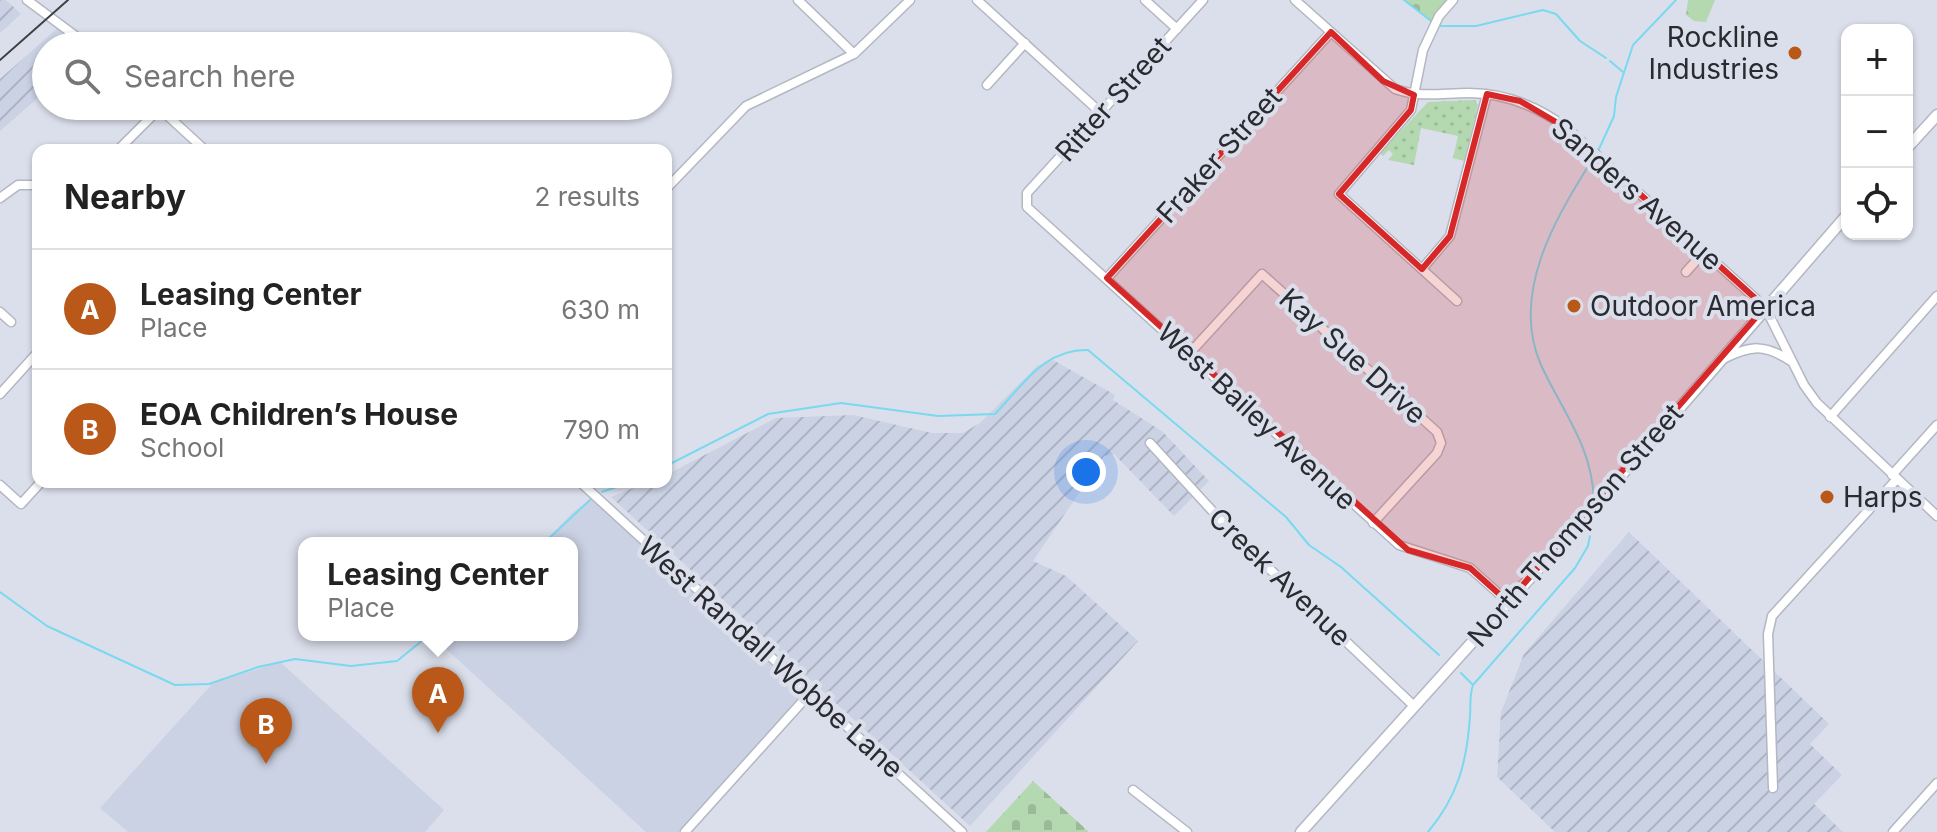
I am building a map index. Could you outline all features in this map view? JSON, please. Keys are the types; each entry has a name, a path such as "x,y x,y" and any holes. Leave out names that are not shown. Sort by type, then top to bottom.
{"main road":[{"path":"1913,141 1937,115"},
{"name":"North Thompson Street","path":"1301,832 1585,517 1841,222"}],"street":[{"path":"27,0 70,32"},
{"path":"798,0 854,54"},
{"path":"672,183 746,106 854,54 910,0"},
{"path":"977,0 1101,113"},
{"path":"1145,0 1177,29"},
{"name":"Ritter Street","path":"1025,201 1027,193 1203,0"},
{"name":"Sanders Avenue","path":"1295,0 1383,81 1414,95 1487,94 1520,101 1551,116 1765,307"},
{"path":"1453,0 1439,16 1423,50 1411,110 1339,194 1457,301"},
{"name":"Fraker Street","path":"1107,278 1331,32"},
{"path":"987,85 1025,43"},
{"path":"1422,269 1450,236 1487,94"},
{"path":"124,144 146,120"},
{"path":"172,120 198,144"},
{"path":"0,198 18,185 32,185"},
{"name":"West Bailey Avenue","path":"1025,201 1027,207 1373,523 1408,550 1470,568 1508,602"},
{"path":"1686,272 1704,252"},
{"name":"Kay Sue Drive","path":"1188,355 1262,274 1437,432 1441,443 1437,453 1373,523"},
{"path":"1830,417 1937,296"},
{"path":"1765,307 1804,385 1830,417 1937,516"},
{"path":"0,312 11,322"},
{"path":"1719,361 1750,346 1759,346 1791,361"},
{"path":"0,394 32,359"},
{"path":"1773,788 1768,634 1772,616 1937,425"},
{"name":"Creek Avenue","path":"1150,443 1240,541 1414,706"},
{"path":"0,485 21,504 36,488"},
{"name":"West Randall Wobbe Lane","path":"587,488 962,832"},
{"path":"685,832 811,692"},
{"path":"1893,832 1937,783"},
{"path":"1133,790 1187,832"}],"highlighted area":[{"path":"1331,32 1383,81 1414,95 1411,110 1339,194 1422,269 1450,236 1487,94 1520,101 1568,129 1765,307 1508,602 1470,568 1408,550 1107,278"}],"shaded area":[{"path":"0,0 6,0 21,14 0,33"},
{"path":"61,25 70,32 53,32"},
{"path":"32,51 32,103 0,131 0,79"},
{"path":"1053,360 1115,395 1113,400 1163,432 1209,481 1174,516 1114,454 1104,456 1033,561 1066,576 1138,641 970,826 611,497 633,488 672,488 672,472 776,418 853,415 932,433 963,433 980,423 1037,366"},
{"path":"595,496 811,692 685,832 646,832 438,641 578,641 578,537 550,537 573,512"},
{"path":"1629,532 1829,724 1810,744 1842,775 1814,804 1843,832 1555,832 1497,777 1501,712 1524,654"},
{"path":"280,662 444,810 425,832 128,832 100,808 213,683"}],"green space":[{"path":"1404,0 1453,0 1435,24"},
{"path":"1688,0 1715,0 1706,22 1694,21 1686,15"},
{"path":"1475,100 1478,105 1464,161 1453,158 1458,136 1421,128 1414,165 1388,160 1393,154 1389,150 1383,156 1380,153 1428,102"},
{"path":"1033,781 1089,832 986,832"}],"waterway":[{"path":"1404,0 1431,21"},
{"path":"1599,149 1614,116 1616,97 1633,45 1676,0"},
{"path":"1439,26 1476,26 1543,10 1556,14 1580,41 1606,58"},
{"path":"1610,61 1623,72"},
{"path":"1593,159 1552,231 1534,284 1531,311 1533,338 1541,365 1582,446 1594,501"},
{"path":"672,463 768,414 841,403 938,416 995,414 1047,362 1059,355 1088,350 1286,517 1309,545 1341,567 1439,655"},
{"path":"602,492 614,488"},
{"path":"550,537 591,499"},
{"path":"1428,832 1447,805 1459,778 1466,748 1473,685 1575,568 1588,546 1594,515"},
{"path":"0,592 47,626 175,685 209,684 258,667 295,659 351,666 397,661 422,641"},
{"path":"1461,673 1472,684"}],"railway":[{"path":"0,60 68,0"}],"place":[{"name":"Rockline Industries","path":"1795,53"},
{"name":"Outdoor America","path":"1574,306"},
{"name":"Harps","path":"1827,497"},
{"name":"Leasing Center","path":"438,733"},
{"name":"EOA Children’s House","path":"266,764"}]}
